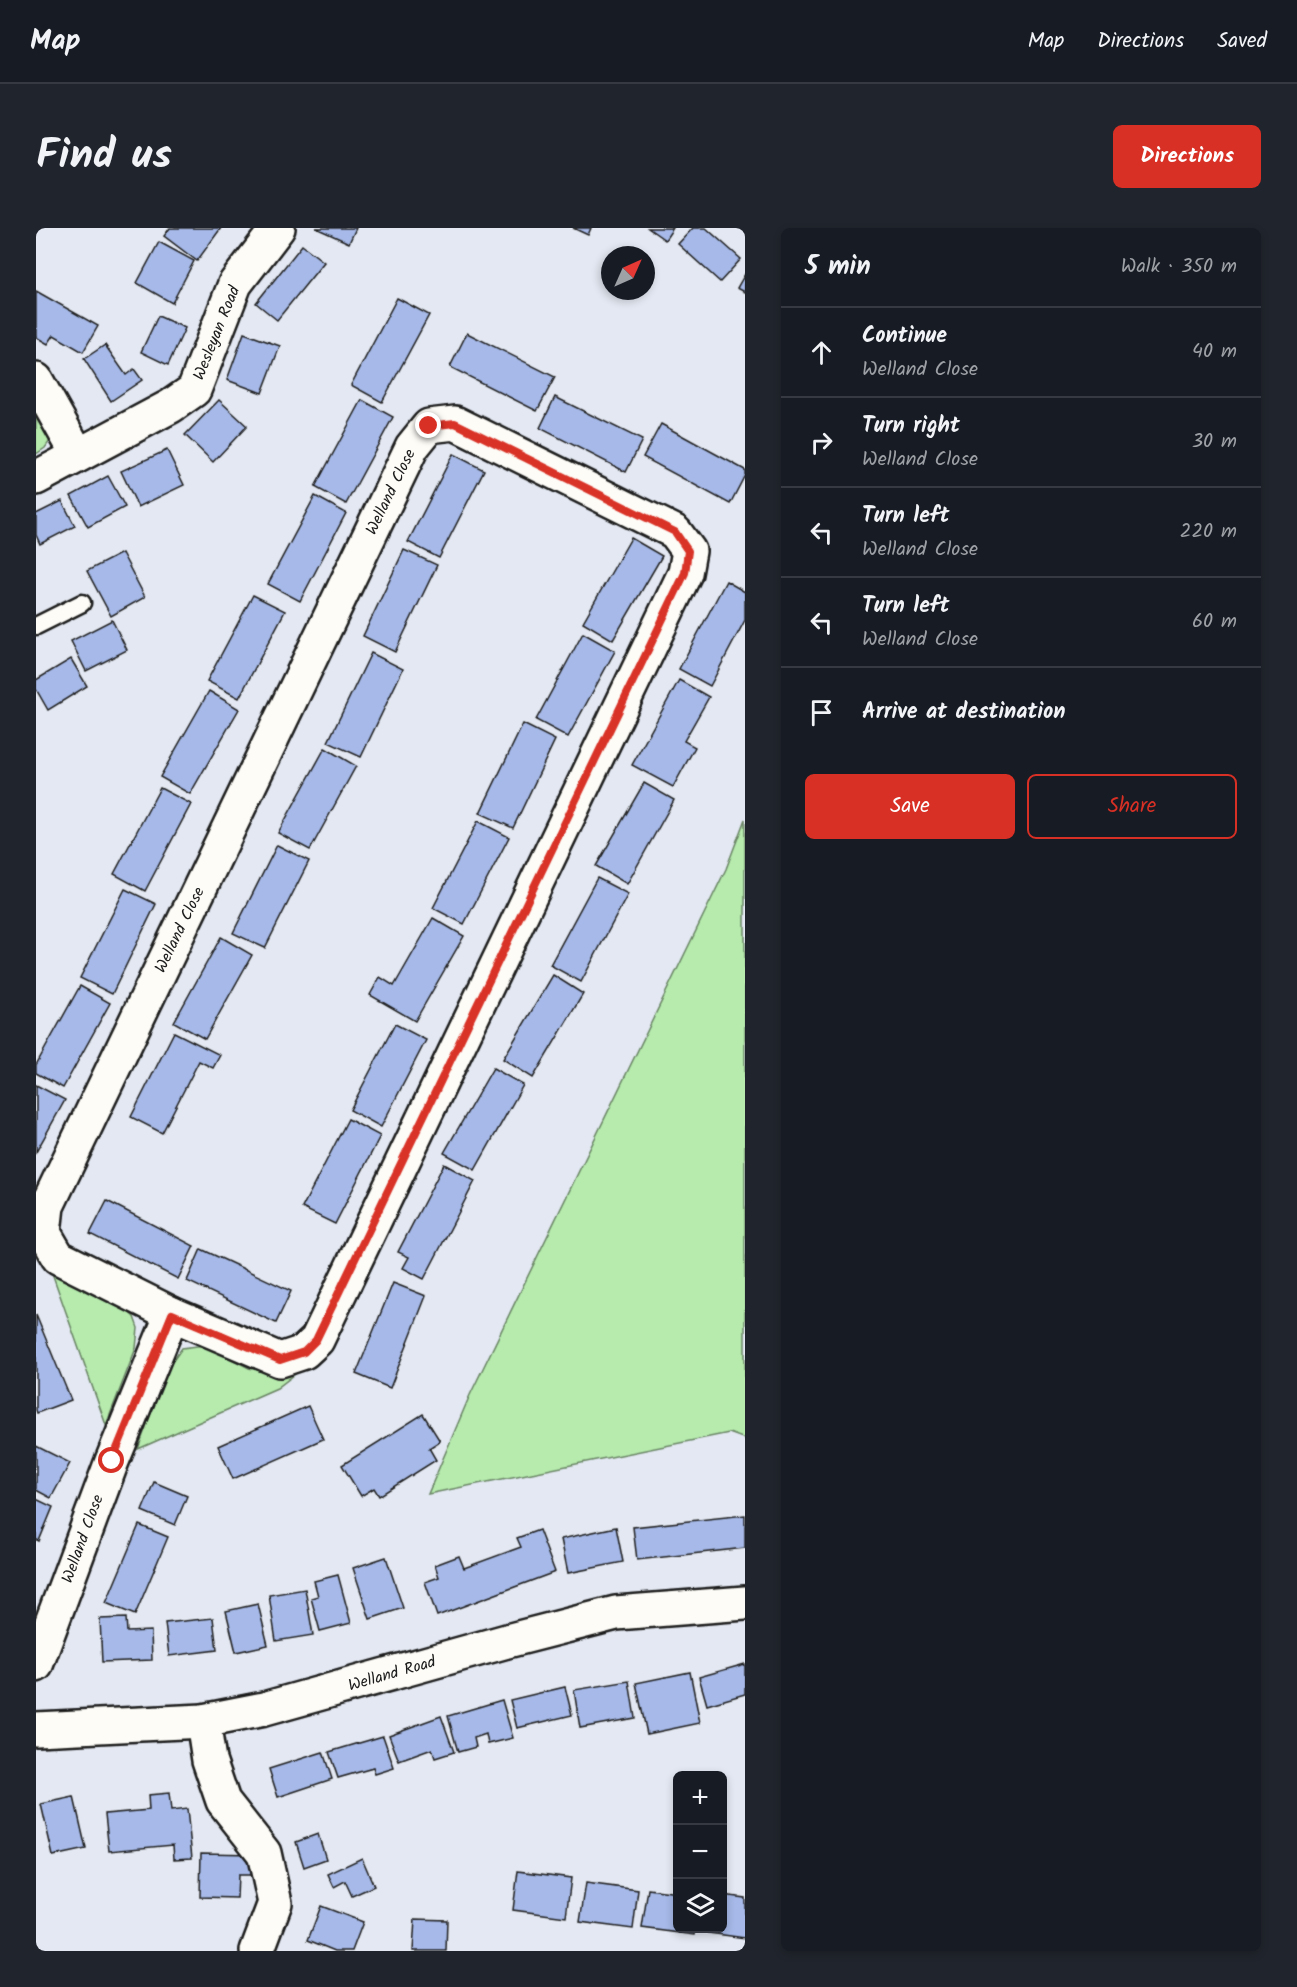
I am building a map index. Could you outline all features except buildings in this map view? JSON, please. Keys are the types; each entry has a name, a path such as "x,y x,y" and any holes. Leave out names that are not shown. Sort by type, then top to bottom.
{"street":[{"name":"Wesleyan Road","path":"36,478 171,406 194,390 235,284 278,228"},
{"path":"36,380 78,455"},
{"name":"Welland Close","path":"455,423 675,532 688,551 685,573 316,1340 304,1352 280,1360 172,1314 58,1257 44,1233 47,1206 412,447 429,426 455,423"},
{"name":"Welland Close","path":"36,1665 112,1461 172,1314"},
{"name":"Welland Road","path":"36,1729 203,1722 264,1709 616,1613 745,1603"},
{"path":"203,1722 209,1760 223,1801 264,1853 275,1903 257,1951"}],"lane":[{"path":"36,626 82,603"}],"green space":[{"path":"36,394 52,438 45,448 36,454"},
{"path":"745,819 745,1439 729,1433 428,1494 470,1395 726,869"},
{"path":"51,1270 123,1307 134,1317 138,1328 136,1348 106,1425"},
{"path":"205,1345 249,1368 276,1374 299,1371 277,1388 138,1449 167,1369 182,1348"}],"route":[{"path":"112,1461 172,1314 280,1360 304,1352 316,1340 685,573 688,551 675,532 455,423 429,426"}]}
